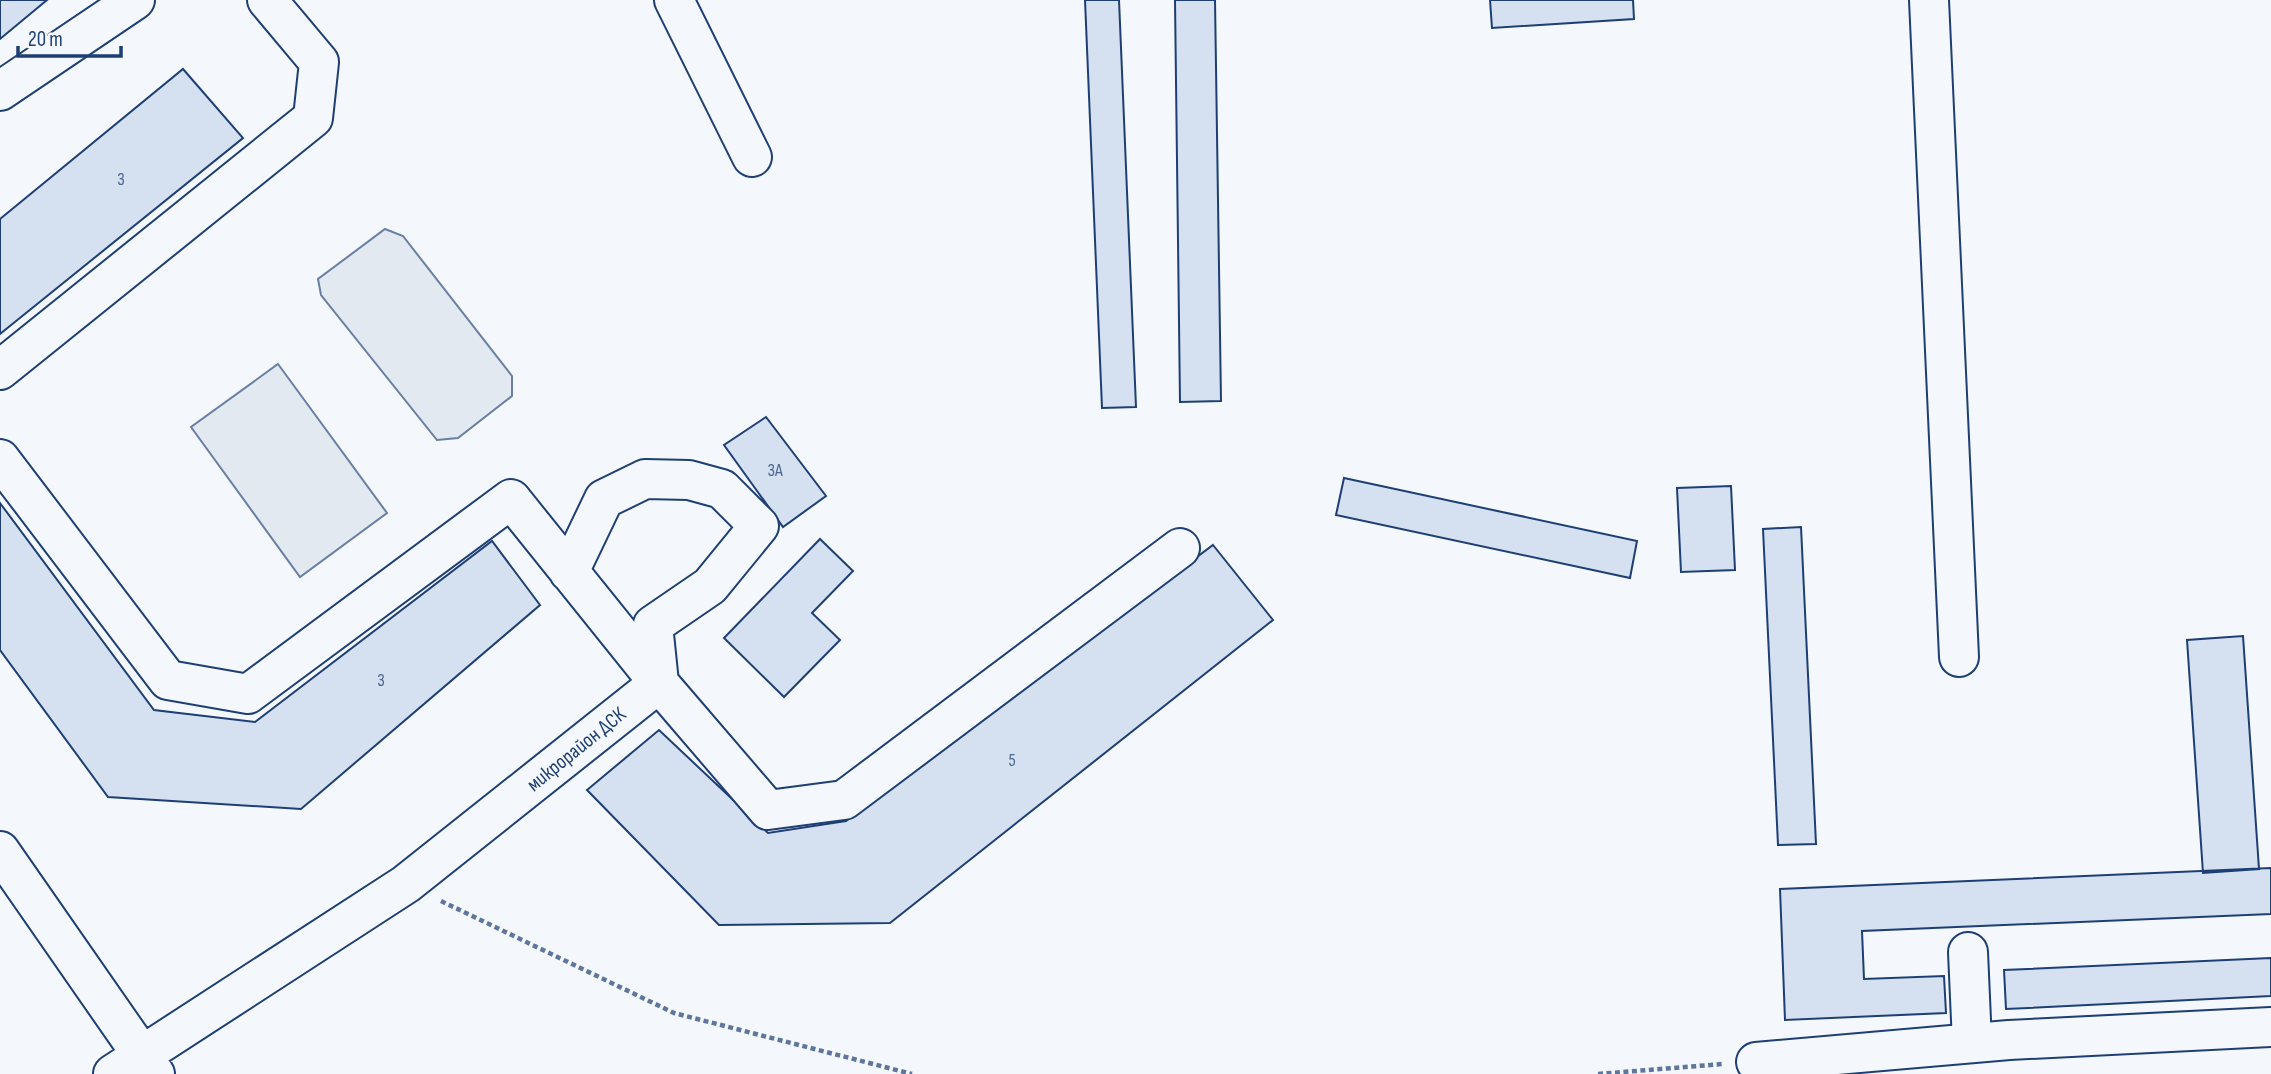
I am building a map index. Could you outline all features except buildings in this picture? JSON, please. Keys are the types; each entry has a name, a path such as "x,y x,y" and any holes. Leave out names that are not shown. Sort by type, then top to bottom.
{"lane":[{"path":"0,92 135,0"},
{"path":"0,370 313,118 318,62 267,0"},
{"path":"674,0 752,157"},
{"path":"1929,0 1959,657"},
{"path":"0,459 169,680 248,694 511,499 659,683 768,810 844,800 1180,548"},
{"path":"569,572 604,499 645,480 689,480 723,489 759,526 710,586 653,625 659,683"},
{"name":"микрорайон ДСК","path":"137,1068 406,884 659,683"},
{"path":"0,851 137,1068"},
{"path":"1968,952 1972,1043"},
{"path":"1756,1062 1972,1043 2271,1027"}],"path":[{"path":"406,884 674,1013 912,1074"},
{"path":"1598,1074 1756,1062"}],"shaded area":[{"path":"385,229 403,236 512,376 512,396 458,438 437,440 321,295 318,279"},
{"path":"278,364 387,513 300,577 191,427"}]}
